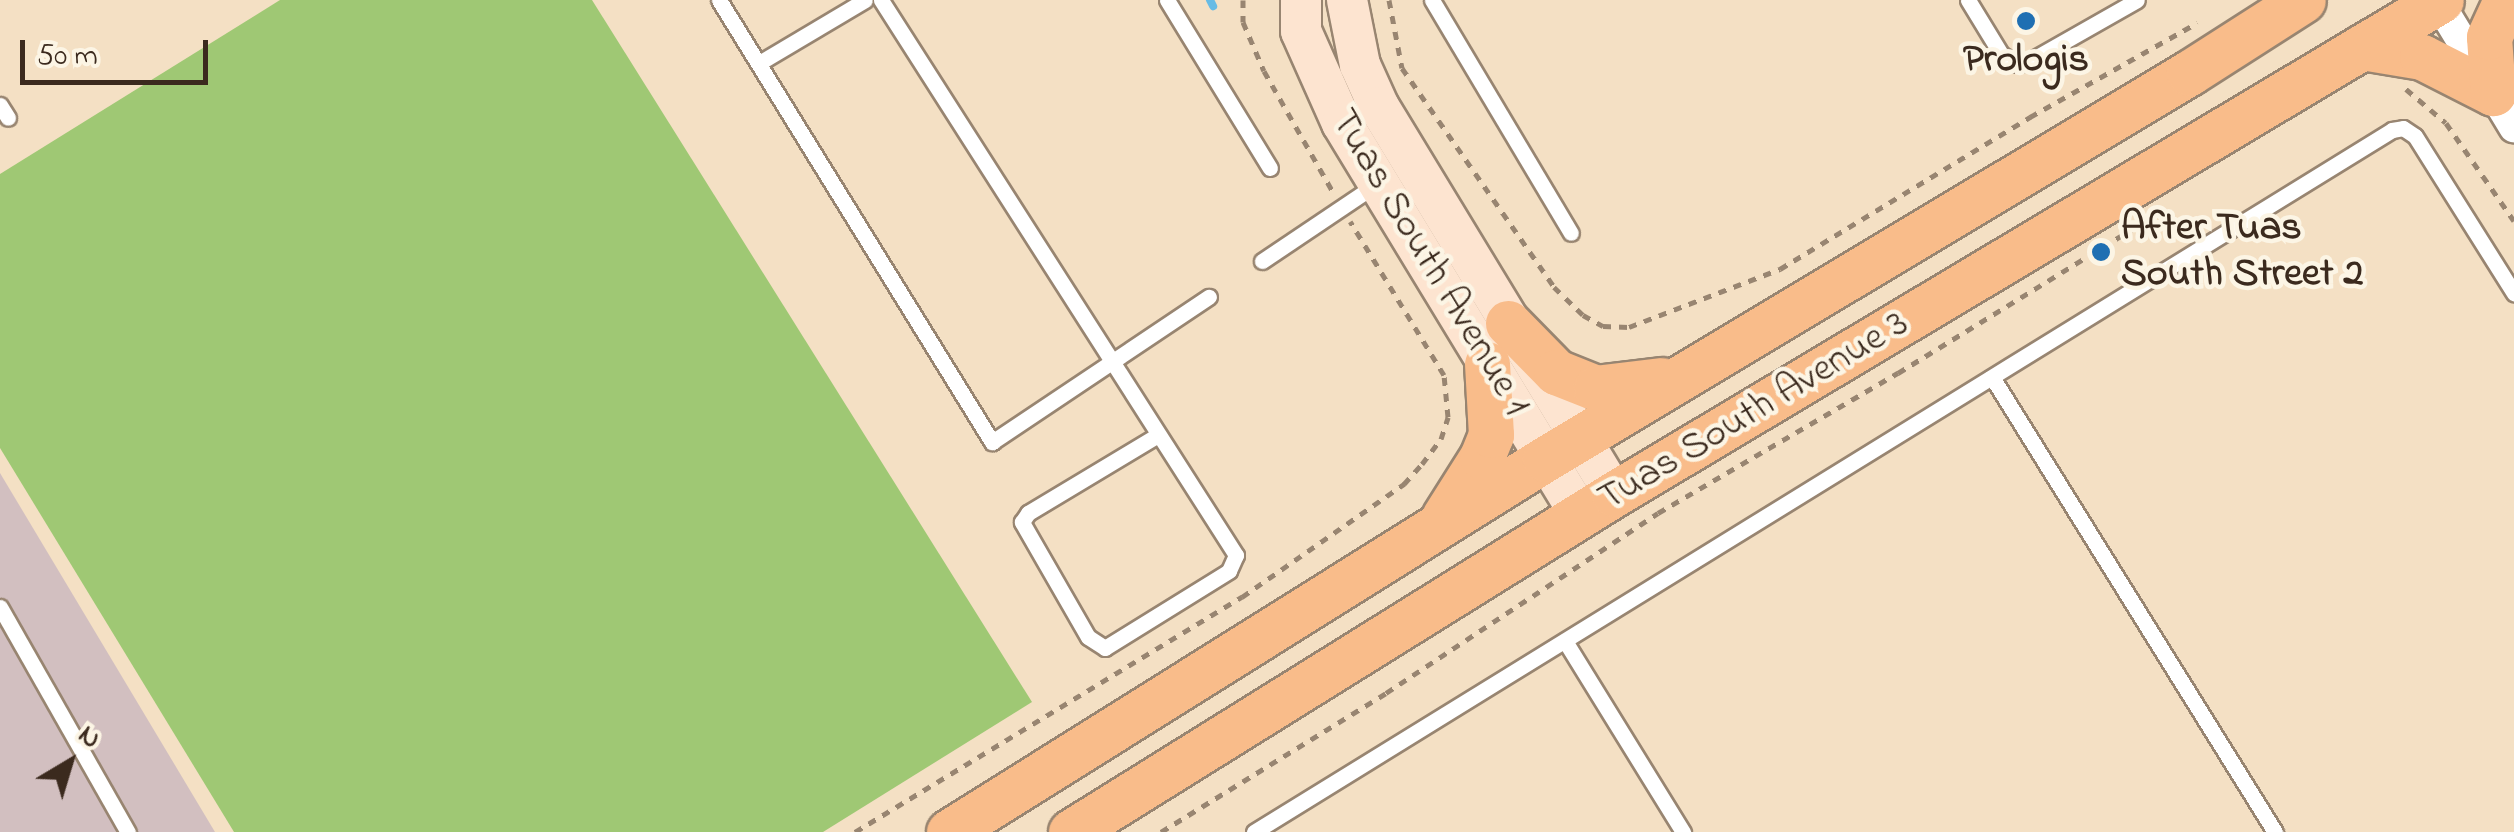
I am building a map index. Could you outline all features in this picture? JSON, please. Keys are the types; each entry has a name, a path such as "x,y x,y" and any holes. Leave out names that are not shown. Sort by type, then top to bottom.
{"main road":[{"name":"Tuas South Avenue 1","path":"1301,0 1301,31 1342,123 1487,364 1562,449 1598,505"},
{"name":"Tuas South Avenue 1","path":"1348,0 1360,65 1379,107 1508,323 1562,449"},
{"name":"Tuas South Avenue 3","path":"949,832 1562,449 2189,73 2303,0"},
{"path":"2503,110 2489,36 2506,0"},
{"name":"Tuas South Avenue 3","path":"1071,832 1598,505 2439,1"},
{"path":"2362,47 2422,57 2503,110"},
{"path":"1508,323 1556,372 1596,388 1648,384 1692,370"},
{"path":"1435,531 1482,457 1490,435 1487,364"}],"street":[{"path":"2439,1 2503,110"}],"lane":[{"path":"718,0 992,442 1209,297"},
{"path":"759,64 865,0"},
{"path":"881,0 1158,435 1236,561 1229,571 1105,648 1088,637 1022,522 1028,513 1158,435"},
{"path":"1167,0 1270,168"},
{"path":"1432,0 1571,234"},
{"path":"1968,0 2001,54 2017,64 2028,62 2137,0"},
{"path":"1254,832 2398,128 2416,136 2514,293"},
{"path":"1262,261 1378,183"},
{"path":"1992,377 2274,832"},
{"path":"0,607 128,832"},
{"path":"1564,641 1683,832"}],"path":[{"path":"1389,0 1402,68 1554,287 1583,315 1602,326 1629,327 1780,269 2030,117 2204,20"},
{"path":"2392,86 2405,88 2446,123 2514,221"},
{"path":"1161,832 1386,693 1658,513 1898,373 2173,204"},
{"path":"854,832 1242,596 1372,506 1422,464 1440,439 1448,417"}],"shaded area":[{"path":"0,473 215,832 0,832"}],"green space":[{"path":"280,0 592,0 1032,702 823,832 234,832 0,448 0,174"}],"waterway":[{"path":"1210,0 1213,6"}],"place":[{"name":"Prologis","path":"2026,21"},
{"name":"After Tuas South Street 2","path":"2101,252"}]}
